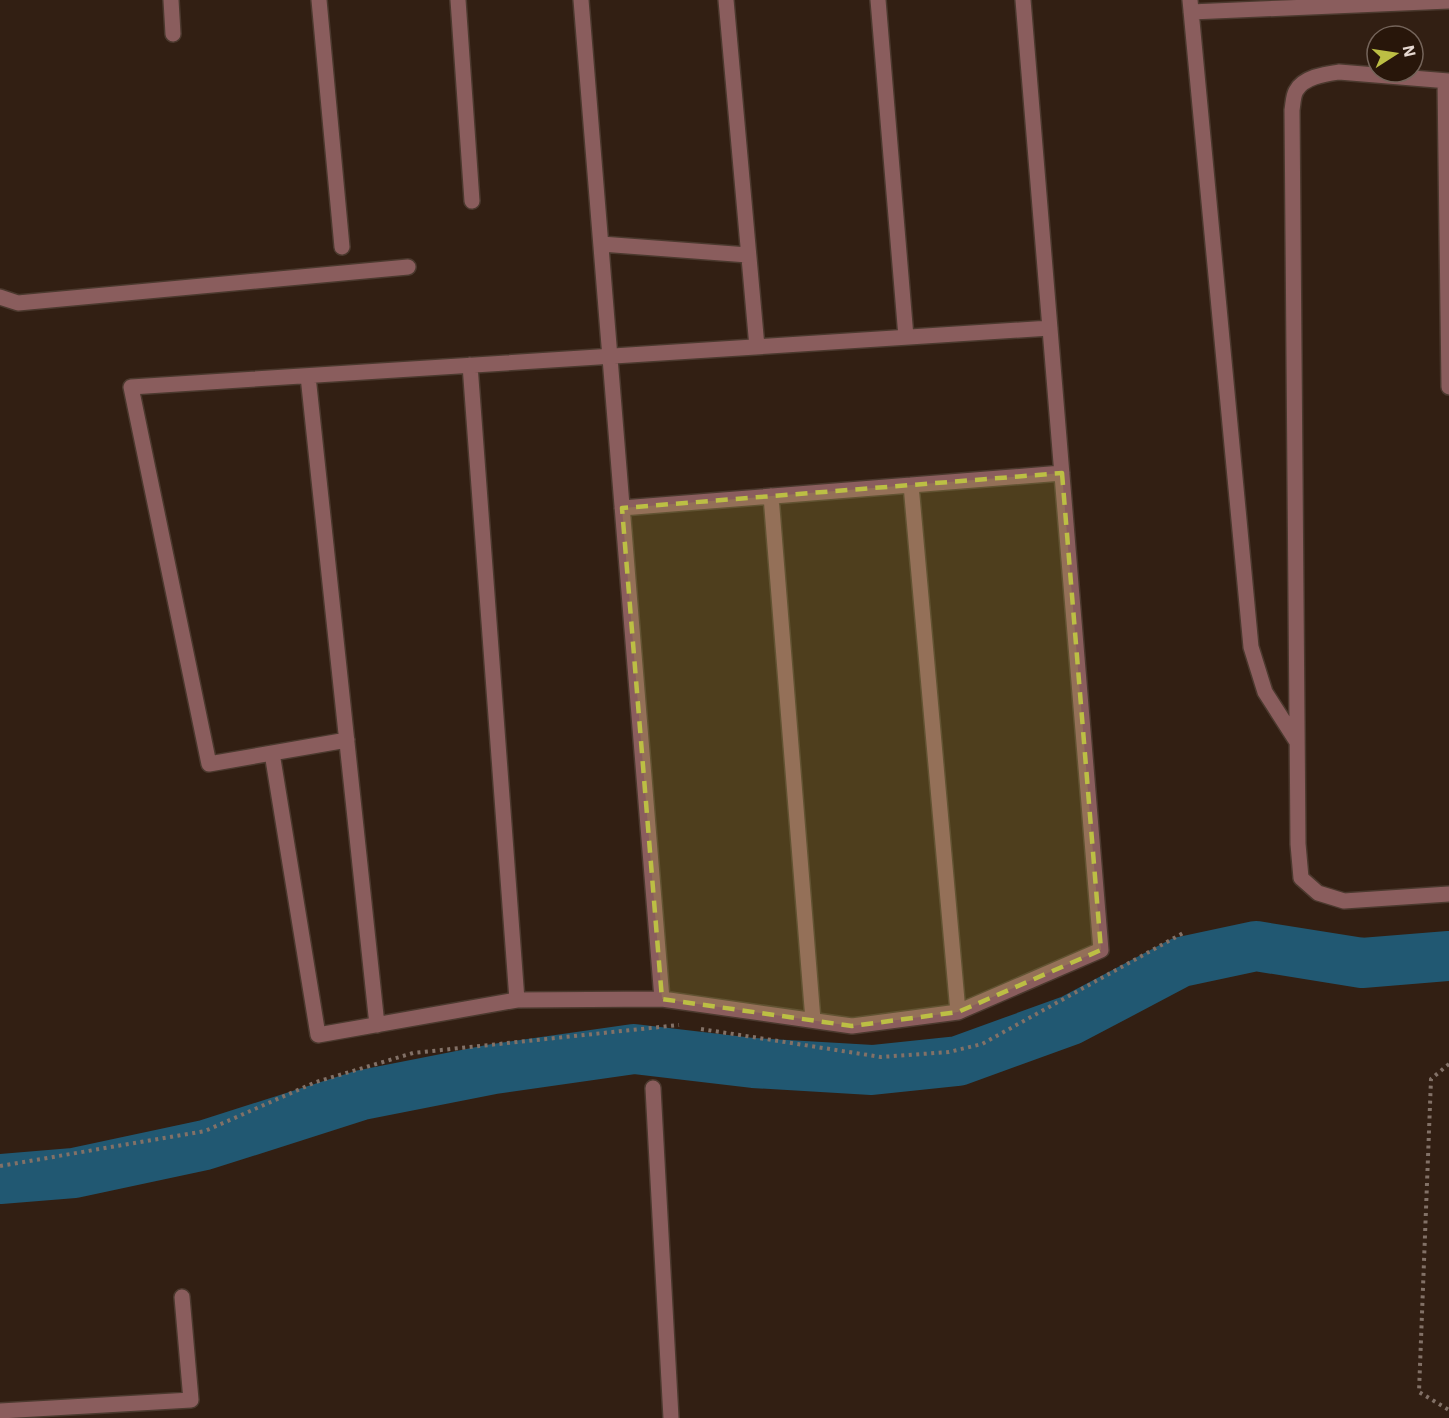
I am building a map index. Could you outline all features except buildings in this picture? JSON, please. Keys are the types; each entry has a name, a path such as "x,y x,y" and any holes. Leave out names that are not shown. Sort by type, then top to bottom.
{"street":[{"path":"171,0 173,34"},
{"path":"319,0 342,247"},
{"path":"458,0 472,201"},
{"path":"581,0 662,999"},
{"path":"726,0 756,346"},
{"path":"878,0 906,337"},
{"path":"272,753 318,1035 517,1000 662,999 852,1026 958,1012 1101,950 1023,0"},
{"path":"1297,742 1265,692 1251,647 1190,6 1449,1"},
{"path":"1449,387 1447,81 1339,72 1308,79 1296,90 1292,110 1298,844 1301,878 1318,893 1344,900 1449,894"},
{"path":"601,244 748,255"},
{"path":"0,297 18,303 408,267"},
{"path":"347,740 209,764 131,387 1050,328"},
{"path":"470,365 517,1000"},
{"path":"308,376 377,1025"},
{"path":"622,508 1062,472"},
{"path":"911,485 958,1012"},
{"path":"771,496 813,1020"},
{"path":"652,1088 670,1418"},
{"path":"0,1412 191,1400 182,1297"}],"path":[{"path":"1449,1064 1431,1079 1419,1392 1449,1410"},
{"path":"0,1166 205,1131 316,1082"}],"highlighted area":[{"path":"1062,473 1101,950 958,1012 852,1026 662,999 622,508"}],"waterway":[{"path":"0,1179 74,1173 205,1145 362,1095 494,1069 634,1049 753,1063 872,1070 958,1061 1071,1020 1181,962 1256,946 1362,963 1449,956"}]}
